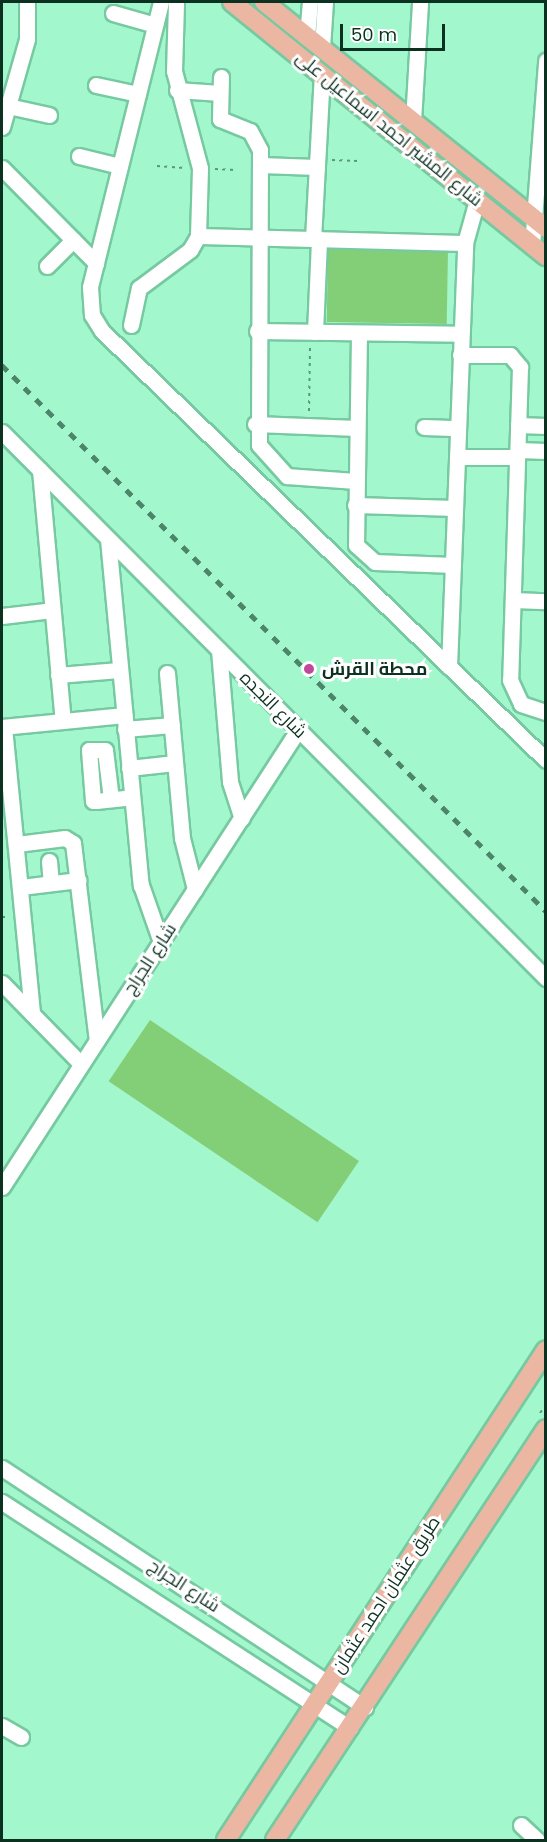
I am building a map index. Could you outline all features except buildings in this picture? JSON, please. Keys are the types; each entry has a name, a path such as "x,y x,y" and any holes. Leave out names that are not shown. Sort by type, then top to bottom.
{"main road":[{"name":"شارع المشير احمد اسماعيل على","path":"232,2 539,251"},
{"name":"شارع المشير احمد اسماعيل على","path":"264,2 541,224"},
{"name":"طريق عثمان احمد عثمان","path":"226,1840 546,1350"},
{"path":"275,1840 365,1707 546,1429"}],"street":[{"path":"2,125 27,39 27,2"},
{"path":"161,2 96,264 90,306 102,331 546,760"},
{"path":"131,325 139,288 190,250 198,236 200,168 177,90 176,2"},
{"path":"307,36 310,2"},
{"path":"322,48 325,2"},
{"path":"413,121 420,2"},
{"path":"112,14 155,25"},
{"path":"539,251 546,61"},
{"path":"313,332 321,74"},
{"path":"222,77 220,93 222,122 254,135 260,165 255,424 263,455 287,476 355,481"},
{"path":"96,85 138,94"},
{"path":"177,90 220,93"},
{"path":"8,105 49,115"},
{"path":"79,156 120,166"},
{"path":"260,165 317,163"},
{"path":"2,168 96,264"},
{"path":"449,667 465,243 477,200"},
{"path":"198,236 465,243"},
{"path":"47,266 73,240"},
{"path":"257,331 461,334"},
{"path":"359,333 354,537 367,558 453,565"},
{"path":"460,355 517,360 518,454 512,689 521,704 546,712"},
{"path":"255,424 357,428"},
{"path":"518,425 546,426"},
{"path":"424,427 458,428"},
{"name":"شارع النجده","path":"2,432 546,978"},
{"path":"457,457 546,451"},
{"path":"40,470 63,721"},
{"path":"355,505 455,508"},
{"path":"108,539 143,900 161,942"},
{"path":"513,600 546,601"},
{"path":"2,615 52,610"},
{"path":"219,650 230,782 242,818"},
{"path":"58,675 119,670"},
{"path":"167,673 184,851 195,889"},
{"path":"32,1014 16,844 7,812 3,727 63,721 172,725"},
{"name":"شارع الجراج","path":"2,1187 298,730"},
{"path":"129,768 175,763"},
{"path":"111,800 132,797"},
{"path":"16,844 70,839 79,880 97,1040"},
{"path":"49,861 51,883"},
{"path":"21,887 79,880"},
{"path":"2,983 81,1064"},
{"name":"شارع الجراج","path":"2,1468 365,1707"},
{"name":"شارع الجراج","path":"2,1502 315,1703 350,1728"},
{"path":"137,1589 152,1566"},
{"path":"2,1726 21,1737"},
{"path":"521,1825 537,1840"}],"path":[{"path":"317,163 358,161"},
{"path":"309,426 313,332"}],"railway":[{"path":"2,365 546,911"}],"place":[{"name":"محطة القرش","path":"309,669"}]}
